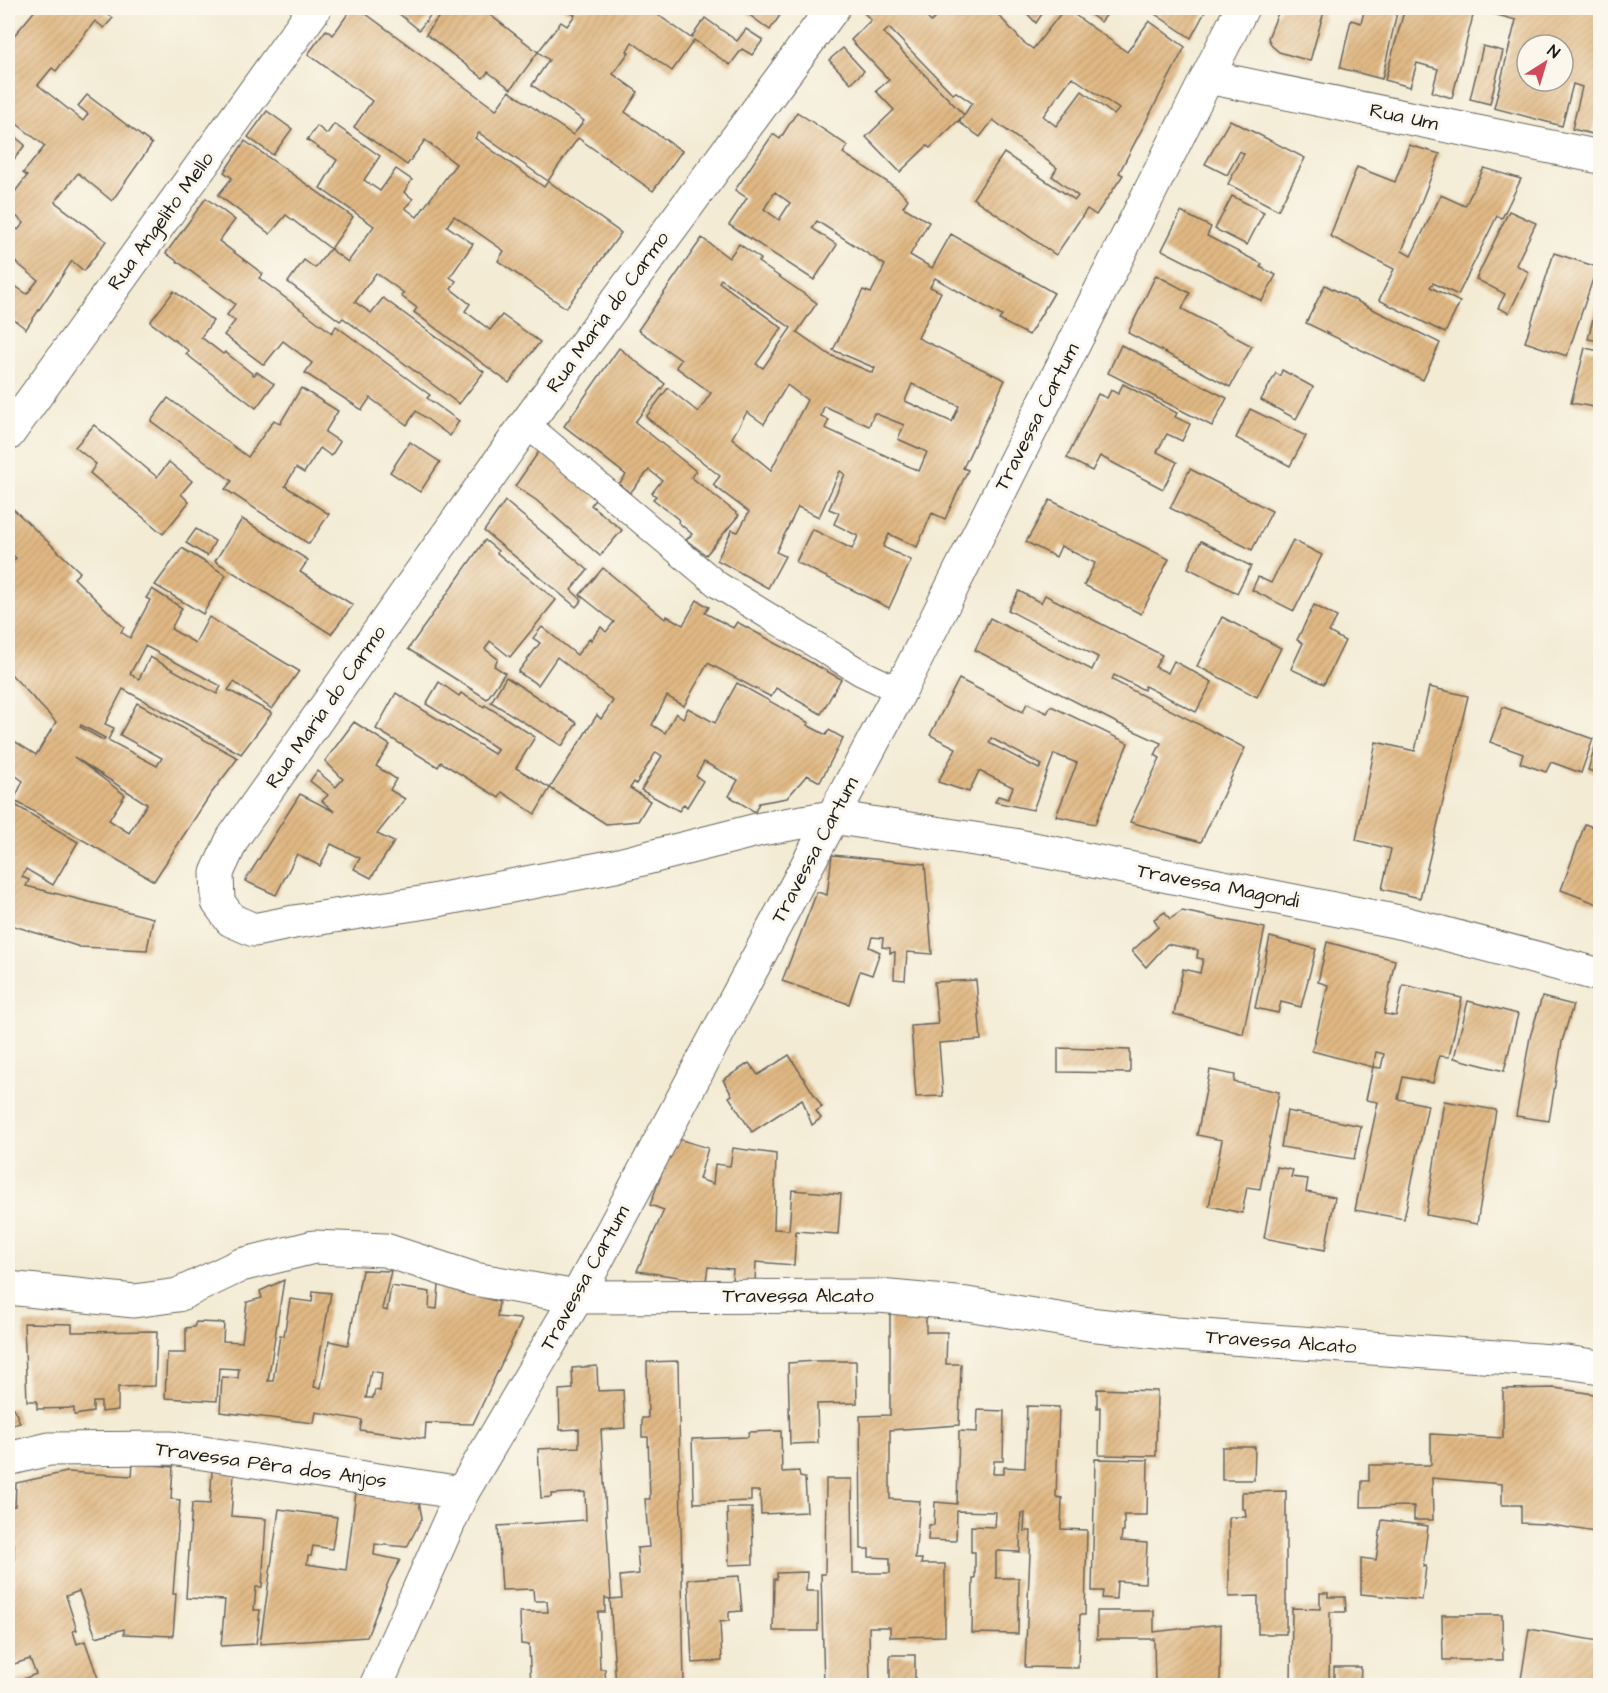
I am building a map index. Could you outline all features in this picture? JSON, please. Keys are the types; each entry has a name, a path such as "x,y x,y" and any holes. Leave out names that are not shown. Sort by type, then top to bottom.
{"street":[{"name":"Rua Angelito Mello","path":"8,434 315,8"},
{"name":"Rua Maria do Carmo","path":"832,817 761,829 615,866 427,902 254,930 231,920 218,902 217,873 233,838 526,424 833,8"},
{"name":"Travessa Cartum","path":"376,1686 462,1493 577,1297 900,691 1242,8"},
{"name":"Rua Um","path":"1208,77 1600,157"},
{"name":"Travessa Magondi","path":"832,817 1013,845 1404,923 1600,975"},
{"name":"Travessa Alcato","path":"8,1288 134,1301 178,1295 241,1265 314,1247 385,1250 474,1279 577,1297 879,1296 967,1304 1089,1324 1175,1334 1566,1362 1600,1367"},
{"name":"Travessa Pêra dos Anjos","path":"8,1459 49,1449 171,1448 462,1493"}],"lane":[{"path":"526,424 718,585 860,672 900,691"}],"building":[{"path":"37,8 106,8 103,11 113,18 104,28 95,21 56,71 52,68 38,85 83,121 88,114 78,106 87,95 152,144 112,201 78,173 55,202 106,241 84,271 72,261 26,329 8,315 8,296 15,286 27,294 38,280 8,256 8,221 18,230 24,223 8,209 8,201 27,176 23,173 45,146 8,117 8,43"},
{"path":"352,8 358,8 496,110 509,91 573,135 584,121 532,85 549,60 538,52 561,22 567,26 575,15 560,8 648,8 691,38 705,18 737,41 746,29 763,40 752,55 742,49 730,65 694,40 672,71 632,42 627,51 629,52 613,74 638,92 625,112 682,151 653,191 578,138 548,181 621,233 566,308 498,261 504,251 454,216 447,226 473,244 450,277 456,281 451,289 470,304 465,311 490,330 502,315 540,342 509,383 414,312 417,308 401,296 404,293 376,273 355,302 371,313 383,298 484,372 459,404 343,318 340,321 288,282 304,260 315,268 330,249 348,262 374,226 320,188 337,160 307,140 317,126 327,134 334,124 380,156 364,180 380,191 396,169 412,180 404,192 413,199 405,208 417,217 456,164 425,140 407,165 354,127 372,101 308,54 326,30 333,35","holes":["479,133 548,181 544,187 475,138"]},
{"path":"392,8 436,8 419,30"},
{"path":"445,8 481,8 538,52 511,89 488,72 483,78 426,34"},
{"path":"740,8 785,8 770,30"},
{"path":"864,8 921,8 919,9 931,22 938,15 930,8 971,8 977,14 985,8 992,8 1023,42 1033,49 1065,8 1127,52 1149,21 1185,47 1119,173 1123,175 1096,215 1087,209 1056,255 973,198 1004,153 1075,200 1078,196 1052,176 1057,168 993,120 980,137 959,122 964,115 930,148 927,146 900,172 866,137 894,110 876,91 889,80 851,40 871,20 862,11","holes":["889,28 953,94 956,92 972,103 964,115 884,33","1072,77 1119,109 1114,115 1082,91 1056,126 1043,116"]},
{"path":"1022,8 1046,8 1036,23"},
{"path":"1081,8 1112,8 1101,22"},
{"path":"1146,8 1207,8 1191,38"},
{"path":"1280,8 1325,8 1310,61 1279,52 1272,46 1268,38"},
{"path":"1365,8 1398,8 1382,79 1340,68 1351,20 1361,23"},
{"path":"1405,8 1475,8 1452,98 1432,92 1438,69 1417,63 1410,87 1385,80"},
{"path":"1487,8 1600,8 1597,24 1600,25 1600,101 1592,134 1572,129 1582,87 1575,85 1575,33 1515,33 1515,93 1571,93 1562,126 1494,108 1516,20 1486,12"},
{"path":"1483,46 1503,51 1490,104 1470,99"},
{"path":"843,48 864,71 851,83 829,60"},
{"path":"267,111 292,129 273,155 248,137"},
{"path":"797,112 848,146 843,153 898,189 908,199 903,207 929,222 910,255 932,268 951,234 1054,293 1029,335 999,320 1002,316 935,278 930,287 941,292 918,338 1005,380 963,468 968,470 945,519 932,513 917,547 889,534 883,547 911,560 889,608 796,562 812,529 852,549 858,536 834,524 839,513 829,509 845,474 840,471 819,517 798,507 776,552 785,556 768,588 717,560 732,530 738,532 749,512 713,485 720,476 646,417 668,388 698,412 711,393 676,367 681,360 638,330 702,238 729,258 739,244 761,259 758,262 817,303 797,332 830,355 873,373 875,368 833,350 863,290 871,293 885,265 817,221 812,228 837,245 814,280 729,225 747,198 735,190 773,134 780,139","holes":["775,192 790,203 779,220 764,209","721,279 791,328 763,368 756,364 782,328 719,282","912,384 959,406 952,422 905,401","787,385 807,400 771,470 732,438 747,412 764,424","824,406 869,426 874,413 904,425 898,439 927,452 919,471 825,428 829,420 821,416"]},
{"path":"1230,120 1305,158 1278,210 1228,184 1244,154 1240,151 1227,175 1205,164"},
{"path":"8,131 25,145 8,167"},
{"path":"245,141 353,217 331,249 286,215 270,234 218,195 232,178 224,172"},
{"path":"1409,145 1440,154 1402,251 1411,256 1441,195 1465,206 1484,168 1521,179 1502,218 1497,216 1458,295 1433,283 1430,287 1460,302 1445,333 1379,300 1394,269 1330,236 1357,167 1395,182"},
{"path":"1232,196 1264,212 1247,245 1215,229"},
{"path":"206,198 235,220 219,241 263,274 259,278 332,333 336,326 430,395 427,398 459,421 450,436 416,411 407,425 370,398 362,410 305,373 312,363 283,341 264,365 224,335 235,321 227,315 235,304 166,253"},
{"path":"1509,211 1536,223 1516,265 1529,272 1509,313 1498,308 1505,294 1476,279"},
{"path":"1181,212 1211,227 1207,236 1262,264 1260,267 1276,275 1262,301 1162,250"},
{"path":"1554,253 1597,267 1567,356 1525,342"},
{"path":"1156,275 1190,293 1182,309 1252,346 1230,387 1128,333"},
{"path":"1325,285 1440,343 1423,380 1306,323"},
{"path":"174,291 213,321 201,337 254,375 257,372 274,384 256,408 186,354 189,351 150,322"},
{"path":"1600,291 1600,341 1588,339"},
{"path":"1121,345 1227,398 1212,426 1108,373"},
{"path":"619,348 665,384 635,422 696,471 691,477 739,515 706,555 686,540 692,534 678,522 679,520 653,499 656,496 652,493 662,480 649,470 630,493 619,484 626,475 564,426"},
{"path":"1585,348 1600,351 1600,408 1571,403"},
{"path":"1282,370 1313,387 1296,419 1261,400 1276,373 1280,376"},
{"path":"1123,384 1177,413 1175,417 1190,424 1182,441 1167,434 1157,452 1177,462 1163,489 1100,456 1092,471 1067,458 1098,394 1107,398 1111,390 1118,394"},
{"path":"301,388 338,411 325,432 340,442 331,456 320,448 304,473 296,468 285,486 329,514 309,544 225,489 232,481 151,421 168,398 248,457 274,420 280,424"},
{"path":"1250,409 1306,436 1290,466 1236,438"},
{"path":"94,425 157,477 169,462 192,481 181,494 189,502 163,534 90,473 96,464 75,447"},
{"path":"410,442 440,462 420,492 390,472"},
{"path":"540,450 596,498 591,505 622,530 600,556 536,500 515,486"},
{"path":"1190,469 1272,511 1252,550 1170,508"},
{"path":"1050,500 1169,559 1141,614 1084,585 1095,563 1061,546 1056,557 1026,542"},
{"path":"505,501 588,570 571,590 582,600 576,607 484,531"},
{"path":"8,504 80,572 74,578 124,627 121,632 130,638 150,600 146,598 152,589 182,608 171,629 195,643 209,617 299,671 272,709 234,682 228,690 272,713 241,754 123,689 105,724 114,728 108,740 157,766 162,758 120,735 137,703 238,758 210,795 154,881 17,802 15,805 78,842 53,885 26,869 22,877 29,880 26,886 153,918 147,950 80,947 8,924 8,792 14,800 23,781 8,770 8,737 36,755 56,722 8,671 8,560 11,564 16,558 8,551","holes":["145,646 221,686 217,694 150,657 139,679 130,674","81,725 105,738 103,740 80,727","74,757 147,804 129,833 109,820 125,795"]},
{"path":"242,519 308,560 300,572 353,605 331,634 215,561"},
{"path":"196,529 215,541 207,556 186,543"},
{"path":"485,540 498,551 497,553 556,600 510,657 490,641 485,649 498,659 494,666 505,673 487,699 408,649"},
{"path":"1293,540 1322,555 1294,611 1252,590 1258,577 1271,583"},
{"path":"1201,541 1251,566 1237,593 1188,568"},
{"path":"182,548 226,575 203,614 155,585"},
{"path":"603,568 665,619 667,616 683,625 697,600 709,607 705,613 733,628 737,622 841,679 821,714 776,688 771,697 708,663 684,706 667,696 652,725 665,733 676,713 683,718 688,708 715,723 737,683 826,735 829,730 843,738 820,782 807,775 787,798 759,803 755,812 729,796 738,780 704,762 696,776 703,781 687,807 684,804 679,811 641,790 662,756 656,752 636,784 634,782 630,788 650,801 638,821 606,824 550,788 597,715 601,719 613,701 557,657 538,685 518,672 540,643 533,638 542,627 577,655 601,627 606,632 614,622 580,595"},
{"path":"1019,591 1041,603 1045,595 1162,655 1155,667 1168,673 1174,661 1212,682 1196,712 1145,686 1144,690 1114,675 1112,680 1245,748 1201,842 1130,822 1160,758 1155,755 1161,743 975,650 990,618 1092,670 1098,657 1008,610"},
{"path":"1314,605 1337,617 1329,632 1345,641 1324,684 1291,669 1303,643 1297,640"},
{"path":"1222,617 1281,648 1257,697 1197,666"},
{"path":"506,677 577,723 562,746 491,702"},
{"path":"959,679 1023,712 1027,703 1047,713 1051,706 1128,743 1095,824 1056,816 1077,763 1054,754 1033,810 995,802 998,796 1008,799 1013,787 979,771 969,792 938,782 956,748 930,735","holes":["991,738 1042,765 1039,769 989,743"]},
{"path":"439,682 459,696 461,693 484,707 485,705 535,737 516,768 550,788 535,814 502,792 499,798 441,762 438,767 376,729 396,693 494,754 498,749 426,704"},
{"path":"1429,687 1468,696 1420,898 1382,889 1391,849 1356,840 1376,742 1415,751"},
{"path":"1503,707 1593,739 1581,773 1551,762 1546,772 1520,763 1523,754 1490,742"},
{"path":"354,722 390,745 376,766 396,779 390,790 405,799 377,834 394,842 371,878 354,869 360,858 331,844 320,866 297,854 276,895 245,881 300,794 335,812 322,801 328,795 310,781 317,771 336,787 343,779 325,761"},
{"path":"1598,737 1600,738 1600,774 1588,770"},
{"path":"1585,824 1600,830 1600,905 1561,890"},
{"path":"832,855 925,864 932,954 907,952 905,980 894,979 895,952 890,953 890,948 882,947 883,938 872,937 869,947 880,952 872,975 860,971 849,1004 782,981 817,892 827,895"},
{"path":"1182,911 1265,928 1243,1034 1174,1014 1183,969 1200,973 1203,959 1197,958 1198,950 1167,944 1146,967 1132,951 1158,927 1154,919 1165,912 1170,919"},
{"path":"1270,937 1316,949 1301,1007 1281,1002 1278,1013 1255,1008"},
{"path":"1327,942 1395,960 1384,1014 1396,1016 1403,985 1462,998 1449,1057 1439,1056 1433,1083 1403,1077 1398,1099 1428,1105 1404,1219 1355,1210 1378,1102 1366,1100 1373,1067 1312,1051 1328,985 1318,982","holes":["1376,1052 1384,1054 1381,1068 1373,1067"]},
{"path":"976,980 981,1040 939,1043 943,1096 916,1097 911,1026 938,1024 934,982"},
{"path":"1542,997 1573,1005 1562,1042 1549,1121 1516,1116 1530,1037"},
{"path":"1468,1001 1518,1014 1504,1071 1454,1058"},
{"path":"1058,1048 1130,1050 1130,1073 1058,1072"},
{"path":"789,1055 822,1107 816,1111 821,1118 812,1125 802,1099 752,1132 729,1097 732,1095 723,1080 749,1063 758,1075"},
{"path":"1210,1070 1235,1075 1234,1082 1279,1092 1260,1189 1247,1187 1242,1213 1209,1206 1222,1140 1197,1135"},
{"path":"1444,1101 1496,1110 1477,1224 1426,1215"},
{"path":"1287,1111 1361,1126 1354,1159 1281,1147"},
{"path":"675,1138 708,1148 699,1179 713,1184 715,1164 730,1166 733,1148 776,1154 774,1229 789,1230 792,1190 841,1194 838,1234 796,1231 794,1265 756,1262 755,1282 732,1281 733,1269 708,1267 706,1281 637,1271 664,1210 650,1205"},
{"path":"1277,1167 1293,1170 1291,1177 1308,1179 1306,1192 1335,1197 1325,1250 1264,1238"},
{"path":"362,1270 391,1271 382,1309 387,1311 391,1286 430,1292 429,1308 437,1309 439,1285 499,1302 497,1317 522,1320 473,1424 426,1423 425,1439 360,1430 362,1420 316,1412 314,1423 220,1412 222,1377 238,1378 239,1369 219,1368 217,1401 165,1398 167,1353 186,1353 186,1328 194,1327 196,1322 224,1323 223,1341 242,1342 247,1302 262,1298 260,1291 284,1280 268,1381 273,1381 280,1335 284,1336 290,1299 312,1302 313,1291 331,1293 314,1387 321,1388 329,1341 348,1345","holes":["371,1371 382,1373 380,1391 375,1390 373,1398 366,1398"]},
{"path":"890,1311 926,1311 926,1332 947,1332 946,1364 961,1364 959,1425 890,1430 890,1499 920,1501 915,1559 922,1559 921,1564 945,1564 945,1636 890,1637 890,1627 869,1627 870,1686 824,1686 821,1574 825,1574 826,1479 852,1479 853,1573 890,1573 890,1558 869,1557 869,1549 861,1549 860,1416 890,1415"},
{"path":"24,1323 72,1324 72,1332 157,1331 155,1386 118,1387 118,1410 101,1412 101,1402 93,1402 93,1412 74,1415 74,1408 37,1409 37,1401 27,1401"},
{"path":"678,1361 684,1686 616,1686 610,1599 622,1598 620,1576 639,1574 637,1548 649,1547 645,1499 650,1499 648,1437 642,1437 642,1418 648,1418 647,1362"},
{"path":"856,1361 857,1403 817,1404 818,1443 790,1444 788,1363"},
{"path":"597,1366 598,1391 623,1390 625,1428 601,1430 611,1599 605,1598 605,1612 598,1612 600,1669 605,1669 606,1686 531,1686 529,1645 521,1644 520,1612 548,1612 547,1601 534,1601 533,1589 502,1590 498,1526 586,1520 585,1492 552,1494 551,1497 541,1498 538,1449 579,1447 579,1429 560,1430 559,1390 573,1389 572,1368"},
{"path":"1555,1388 1600,1395 1598,1439 1600,1439 1600,1484 1595,1532 1546,1524 1521,1523 1521,1505 1502,1505 1502,1484 1432,1478 1433,1520 1414,1520 1414,1506 1361,1507 1362,1481 1369,1481 1369,1465 1431,1465 1431,1434 1503,1438 1503,1389"},
{"path":"1097,1389 1157,1391 1156,1456 1099,1455 1100,1407 1097,1408"},
{"path":"1027,1406 1059,1407 1056,1497 1062,1498 1061,1529 1087,1530 1085,1615 1080,1615 1078,1668 1025,1667 1031,1531 1024,1531 1025,1513 1021,1513 1020,1552 996,1551 996,1578 1019,1578 1018,1634 972,1633 975,1552 971,1552 971,1526 995,1527 996,1512 957,1511 956,1541 928,1540 929,1525 934,1525 935,1502 957,1504 959,1431 977,1432 978,1410 1004,1411 1003,1461 994,1461 993,1474 1004,1474 1004,1467 1025,1468"},
{"path":"14,1408 20,1423 8,1426 8,1409"},
{"path":"781,1431 782,1472 799,1471 800,1477 805,1478 807,1512 761,1514 760,1491 751,1491 751,1501 694,1503 692,1439 748,1437 749,1432"},
{"path":"1222,1447 1255,1447 1254,1480 1222,1480"},
{"path":"1095,1459 1148,1460 1147,1515 1124,1515 1124,1532 1122,1532 1121,1541 1147,1543 1145,1583 1117,1581 1116,1599 1102,1598 1103,1591 1092,1591"},
{"path":"133,1463 173,1467 171,1499 180,1500 173,1594 176,1594 173,1636 124,1634 124,1629 96,1637 79,1591 66,1596 77,1630 73,1631 77,1644 85,1641 100,1684 16,1686 15,1682 36,1674 30,1659 8,1666 8,1592 13,1612 14,1544 8,1545 8,1507 15,1506 16,1483 67,1472 132,1476"},
{"path":"212,1471 234,1474 231,1516 266,1519 262,1587 256,1587 254,1610 260,1610 256,1644 221,1646 225,1600 186,1598 192,1503 210,1504"},
{"path":"1286,1491 1286,1634 1258,1634 1258,1596 1229,1597 1229,1517 1246,1517 1245,1509 1242,1509 1242,1492"},
{"path":"356,1492 419,1502 422,1518 407,1547 375,1544 374,1555 400,1560 389,1580 367,1637 260,1644 279,1509 337,1517 332,1549 313,1546 307,1564 346,1570"},
{"path":"727,1508 752,1508 753,1564 729,1565"},
{"path":"1382,1520 1428,1526 1422,1600 1361,1594 1361,1558 1376,1560"},
{"path":"807,1572 806,1591 818,1591 818,1631 773,1631 774,1579 777,1579 777,1573"},
{"path":"739,1576 742,1611 729,1612 729,1621 720,1622 722,1661 692,1663 688,1579"},
{"path":"1320,1593 1328,1593 1328,1597 1345,1597 1346,1612 1330,1612 1329,1686 1291,1686 1292,1608 1320,1609"},
{"path":"1097,1611 1154,1611 1154,1632 1221,1624 1220,1686 1155,1686 1154,1639 1097,1639"},
{"path":"1442,1615 1502,1615 1503,1660 1443,1660"},
{"path":"1529,1629 1599,1641 1594,1686 1520,1686"},
{"path":"890,1655 915,1655 915,1686 890,1686"},
{"path":"1334,1667 1361,1667 1360,1686 1334,1686"}]}
